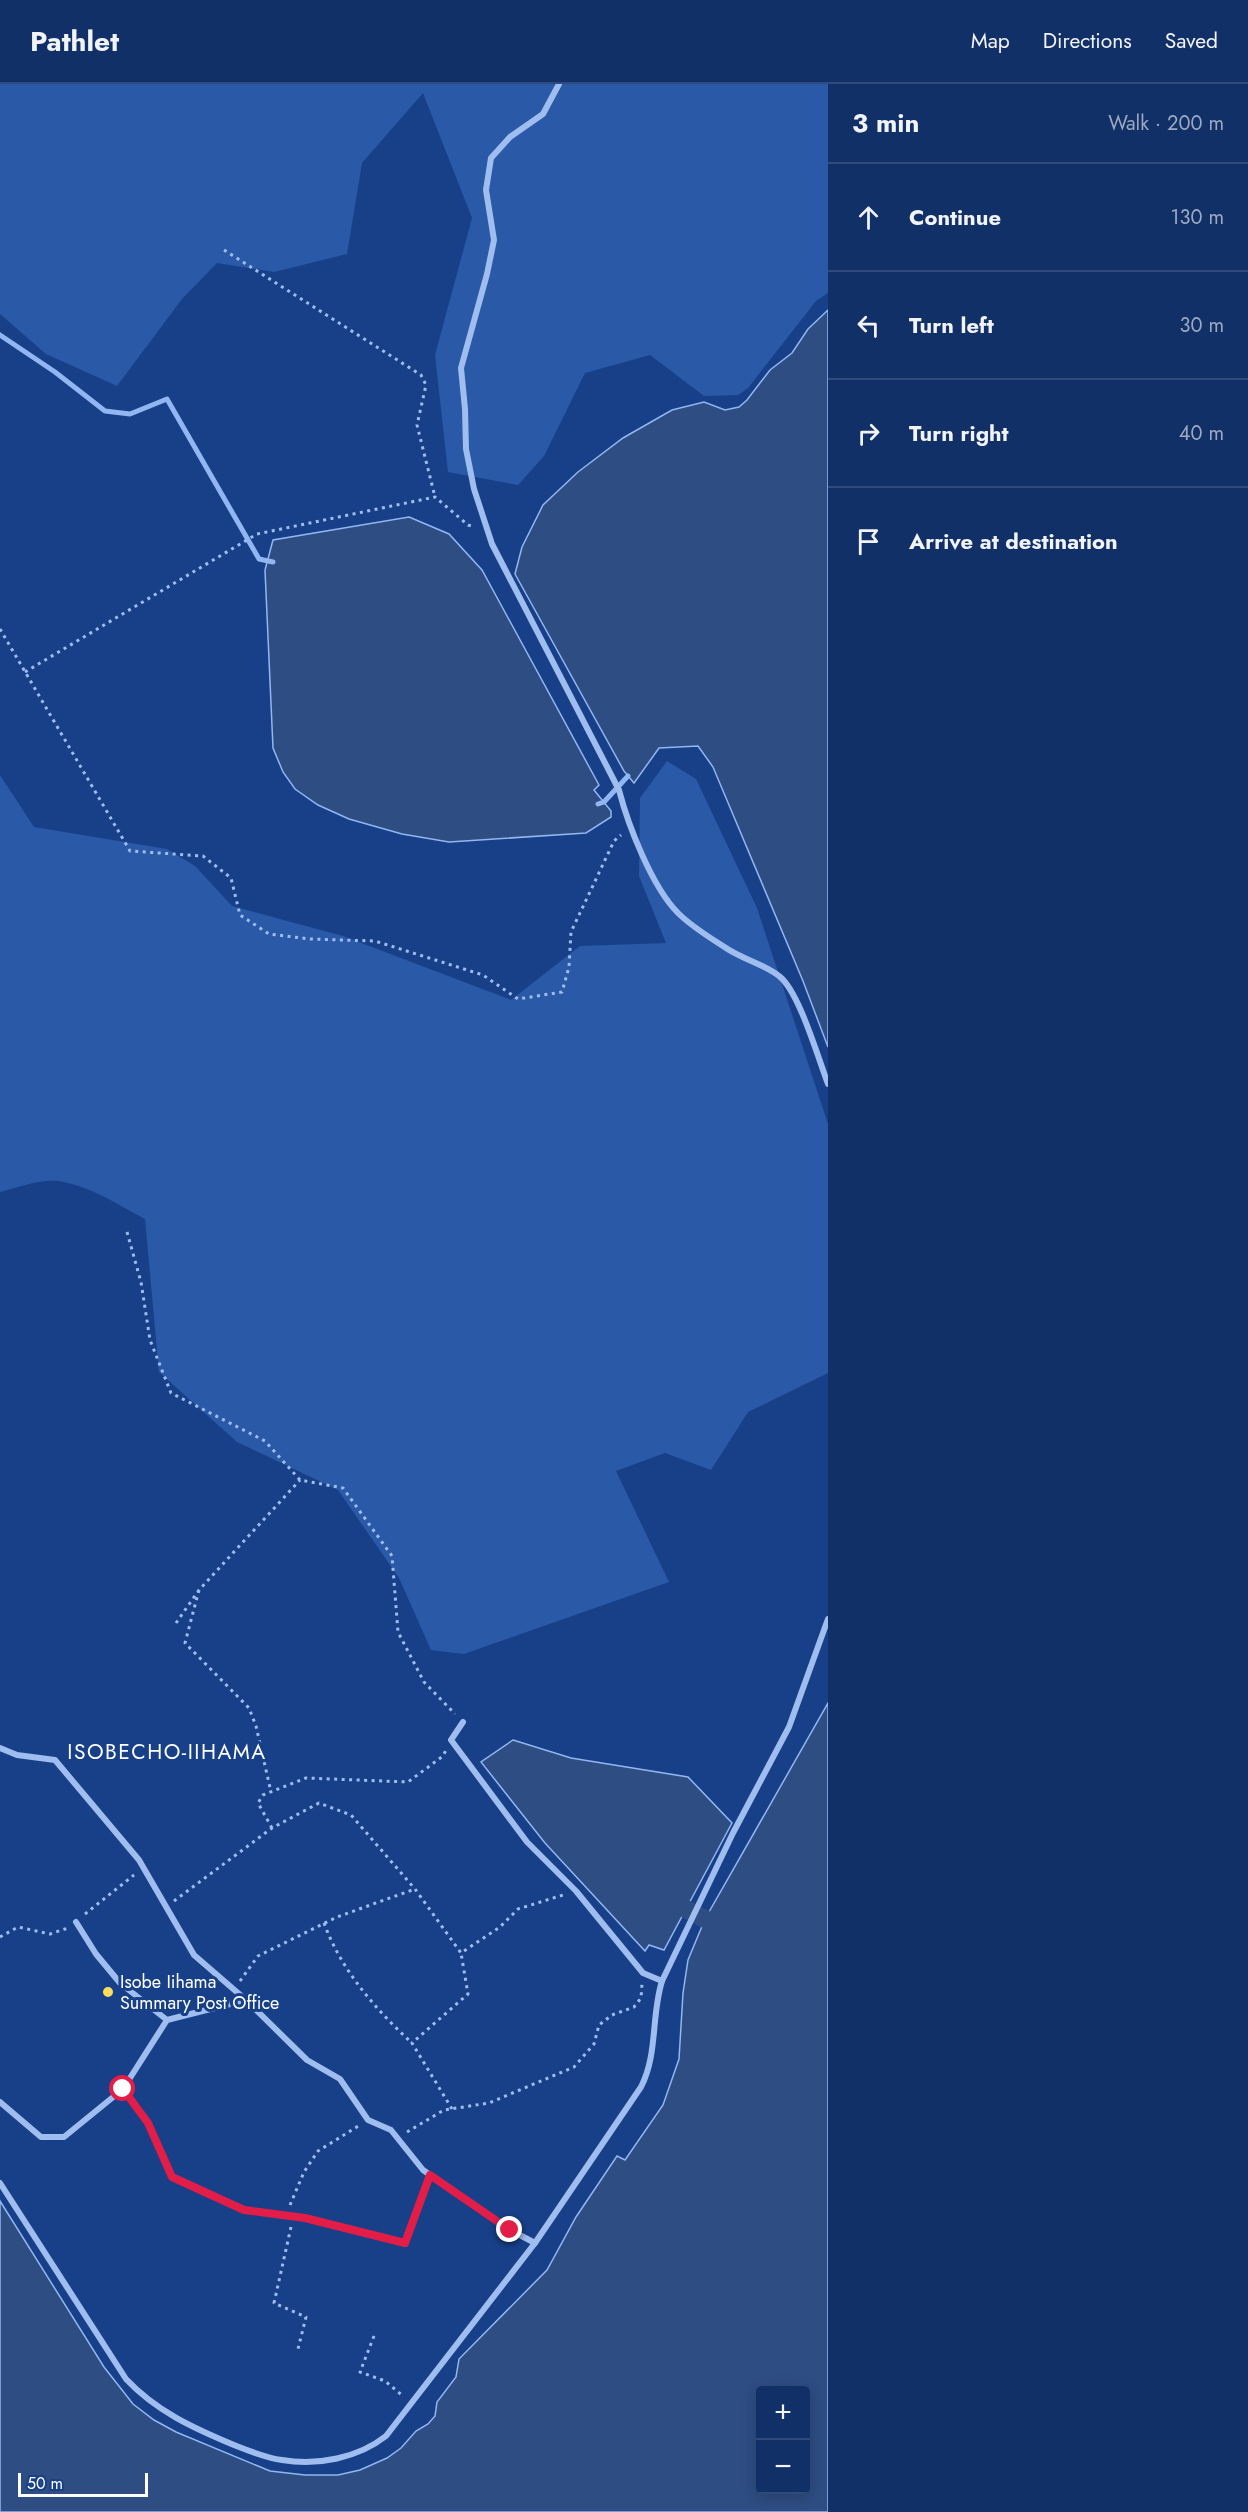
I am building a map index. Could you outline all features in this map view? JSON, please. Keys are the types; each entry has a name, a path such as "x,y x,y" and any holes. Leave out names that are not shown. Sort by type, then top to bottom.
{"street":[{"path":"559,84 543,114 510,136 491,158 486,190 494,240 461,368 466,449 474,489 492,544 619,790 632,828 660,891 692,926 729,950 780,976 796,1002 828,1084"},
{"path":"0,2183 126,2379 151,2403 194,2429 254,2453 281,2460 345,2458 374,2445 386,2436 535,2242 641,2087 648,2074 656,2007 662,1981 703,1894 789,1727 828,1619"},
{"path":"463,1722 451,1740 527,1842 576,1891 643,1973 662,1981"},
{"path":"0,1748 17,1755 55,1760 139,1860 194,1955 246,2000 307,2060 340,2079 368,2120 391,2130 430,2175 510,2230 535,2242"},
{"path":"76,1922 96,1954 120,1983 167,2020"},
{"path":"0,2102 41,2137 64,2137 123,2089 167,2020 246,2000"},
{"path":"123,2089 148,2123 172,2177 244,2210 294,2216 405,2243 430,2175"}],"path":[{"path":"224,250 421,375 426,385 417,425 435,496 468,525 489,533"},
{"path":"25,672 258,534 435,496"},
{"path":"0,629 130,851 203,856 231,878 240,915 269,934 310,939 375,941 483,975 518,999 562,992 569,967 571,932 614,841 632,828"},
{"path":"127,1232 141,1282 150,1340 171,1393 265,1441 300,1480 344,1488 392,1556 398,1632 424,1682 463,1722"},
{"path":"176,1623 199,1590 300,1480"},
{"path":"199,1590 185,1643 249,1708 256,1726 272,1792"},
{"path":"272,1827 258,1803 263,1795 306,1778 408,1782 443,1756 451,1740"},
{"path":"167,1906 272,1827 319,1803 351,1815 415,1889 461,1953 468,1994 411,2043"},
{"path":"234,1990 258,1956 324,1923 415,1889"},
{"path":"461,1953 500,1927 518,1909 576,1891"},
{"path":"324,1923 333,1948 375,2006 411,2043 452,2109"},
{"path":"397,2138 444,2110 489,2103 574,2067 594,2044 599,2025 612,2015 634,2007 641,1998 643,1973"},
{"path":"285,2215 304,2172 318,2151 368,2120"},
{"path":"294,2216 273,2303 306,2317 297,2353"},
{"path":"374,2336 360,2372 385,2381 412,2403"}],"shaded area":[{"path":"0,84 828,84 828,293 816,301 748,388 738,395 704,396 650,355 585,373 544,456 518,485 448,472 435,355 472,218 423,93 362,163 347,254 274,272 217,263 182,299 117,386 46,354 0,314"},
{"path":"828,310 828,1047 803,981 713,767 698,746 659,748 634,783 624,771 515,574 522,547 543,505 578,472 623,438 672,410 704,402 725,410 739,407 770,370 792,353 808,329"},
{"path":"409,517 449,534 482,570 599,785 594,790 611,811 611,817 586,833 449,842 402,834 349,819 318,805 295,789 283,772 273,748 265,570 273,540"},
{"path":"667,761 696,779 757,908 828,1124 828,1373 748,1412 711,1470 665,1453 616,1471 669,1582 464,1654 431,1650 399,1578 338,1490 237,1442 159,1372 145,1219 96,1193 64,1182 40,1182 0,1192 0,775 34,827 167,849 195,866 232,906 343,936 511,1000 580,946 666,943 639,876 640,798"},
{"path":"828,1703 828,2512 0,2512 0,2201 104,2367 133,2404 154,2420 176,2432 270,2471 305,2475 338,2475 360,2470 387,2458 401,2448 416,2431 428,2424 435,2416 437,2402 456,2377 459,2359 547,2270 576,2217 617,2156 625,2160 663,2105 679,2059 683,1993 688,1960 705,1919"},
{"path":"513,1740 571,1758 688,1777 732,1823 664,1950 649,1945 645,1951 545,1843 481,1762"}],"waterway":[{"path":"0,335 55,372 105,411 130,414 167,399 259,559 273,562"},
{"path":"598,804 604,802 628,776"},
{"path":"686,1909 705,1919"}],"place":[{"name":"Isobe Iihama Summary Post Office","path":"108,1992"}],"district":[{"name":"ISOBECHO-IIHAMA","path":"167,1752"}],"route":[{"path":"123,2089 148,2123 172,2177 244,2210 305,2218 405,2243 430,2175 510,2230"}]}
